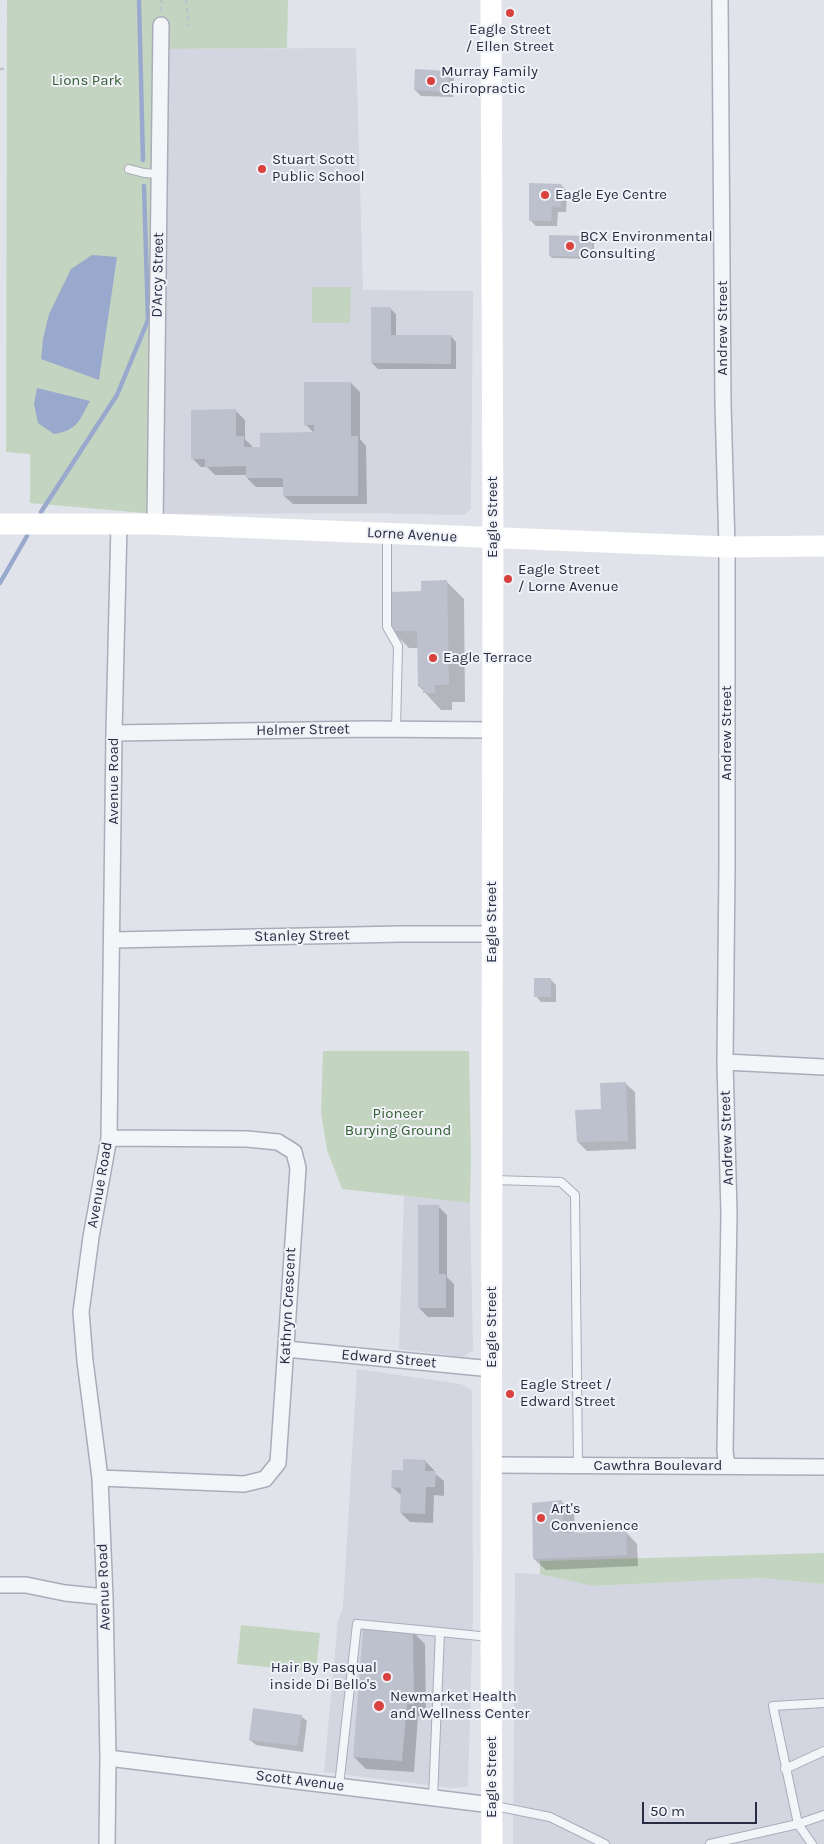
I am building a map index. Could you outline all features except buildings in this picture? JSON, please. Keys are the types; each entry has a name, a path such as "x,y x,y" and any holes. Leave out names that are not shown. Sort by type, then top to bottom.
{"main road":[{"name":"Eagle Street","path":"491,0 494,538 491,934 492,1369 490,1637 492,1844"},
{"name":"Lorne Avenue","path":"0,524 155,524 727,547 824,546"}],"street":[{"name":"Andrew Street","path":"720,0 723,404 727,547 725,1062 729,1214 727,1466"},
{"name":"D'Arcy Street","path":"155,524 161,25"},
{"name":"Avenue Road","path":"107,1844 108,1758 105,1597 100,1478 84,1361 81,1312 91,1237 109,1138 113,940 114,734 120,524"},
{"name":"Helmer Street","path":"114,734 396,729 492,730"},
{"name":"Stanley Street","path":"113,940 491,934"},
{"path":"725,1062 824,1068"},
{"name":"Kathryn Crescent","path":"100,1478 244,1484 265,1478 278,1463 298,1168 294,1152 278,1142 247,1139 109,1138"},
{"name":"Edward Street","path":"286,1349 492,1369"},
{"name":"Cawthra Boulevard","path":"491,1465 824,1467"},
{"path":"0,1585 26,1585 65,1593 105,1597"},
{"name":"Scott Avenue","path":"108,1758 492,1805"}],"lane":[{"path":"129,169 159,174"},
{"path":"388,534 387,623 389,631 398,646 396,729"},
{"path":"492,1180 561,1182 575,1195 578,1465"},
{"path":"339,1786 357,1624 490,1637"},
{"path":"433,1798 440,1632"},
{"path":"812,1844 798,1824 785,1769 774,1706 824,1703"},
{"path":"785,1769 824,1751"},
{"path":"492,1805 550,1817 605,1844"},
{"path":"710,1844 749,1841 824,1815"}],"path":[{"path":"186,0 188,26"},
{"path":"0,69 7,69"}],"shaded area":[{"name":"Stuart Scott Public School","path":"356,48 363,290 473,291 471,509 464,515 369,513 155,514 169,49"},
{"path":"404,1196 470,1203 473,1350 463,1357 399,1349"},
{"path":"357,1369 461,1384 472,1391 473,1612 468,1787 452,1788 324,1772 338,1620 343,1608"},
{"path":"515,1573 540,1574 593,1586 760,1578 824,1584 824,1844 513,1844"}],"green space":[{"name":"Lions Park","path":"7,0 288,0 287,48 169,49 155,514 30,503 30,454 6,452"},
{"path":"312,287 351,287 350,323 312,323"},
{"name":"Pioneer Burying Ground","path":"323,1051 469,1051 470,1203 342,1189 327,1150 321,1112"},
{"path":"824,1553 824,1584 760,1578 593,1586 540,1574 540,1561"},
{"path":"241,1625 320,1633 316,1672 237,1664"}],"water":[{"path":"92,255 117,257 99,380 41,359 43,339 49,314 71,269"},
{"path":"37,388 90,401 73,427 54,434 38,423 34,404"}],"waterway":[{"path":"139,0 143,160"},
{"path":"41,512 117,395 148,320 144,186"},
{"path":"0,583 27,536"}],"place":[{"name":"Eagle Street / Ellen Street","path":"510,13"},
{"name":"Murray Family Chiropractic","path":"431,81"},
{"name":"Stuart Scott Public School","path":"262,169"},
{"name":"Eagle Eye Centre","path":"545,195"},
{"name":"BCX Environmental Consulting","path":"570,246"},
{"name":"Eagle Street / Lorne Avenue","path":"508,579"},
{"name":"Eagle Terrace","path":"433,658"},
{"name":"Eagle Street / Edward Street","path":"510,1394"},
{"name":"Art's Convenience","path":"541,1518"},
{"name":"Hair By Pasqual inside Di Bello's","path":"387,1677"},
{"name":"Newmarket Health and Wellness Center","path":"379,1706"}]}
